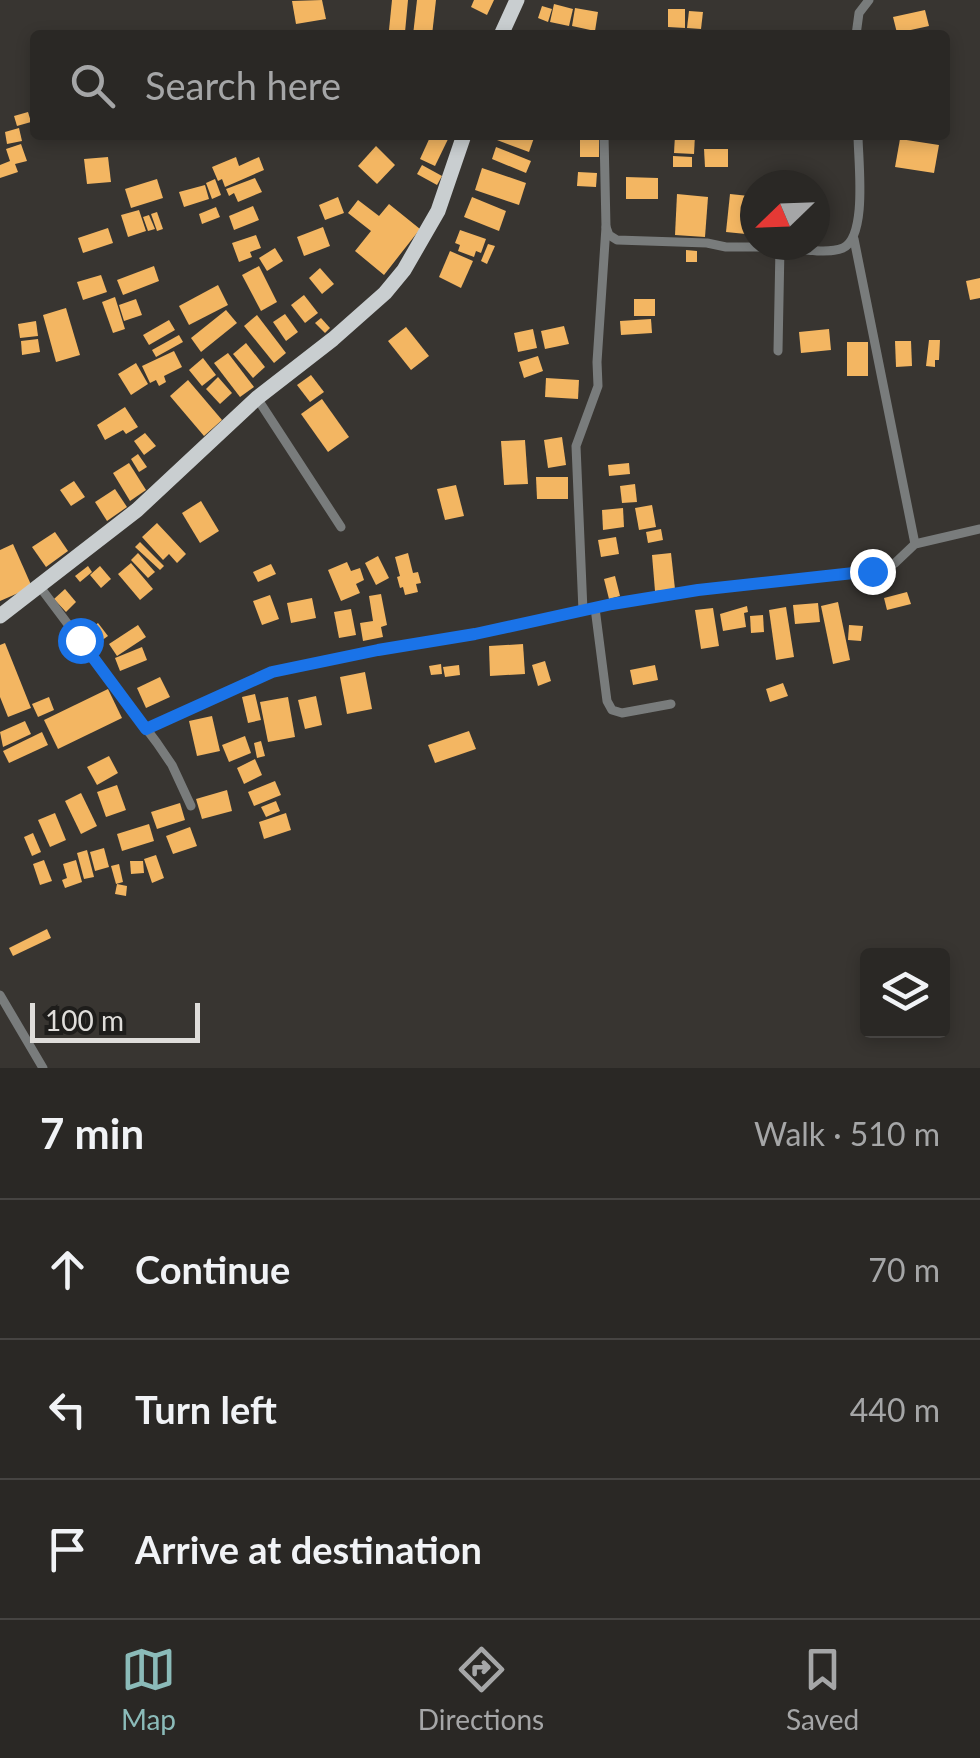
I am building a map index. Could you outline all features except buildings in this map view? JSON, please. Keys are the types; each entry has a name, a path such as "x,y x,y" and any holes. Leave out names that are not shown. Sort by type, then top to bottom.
{"highway":[{"path":"504,30 516,0"},
{"path":"0,616 138,510 258,398 368,309 404,270 438,211 462,140"}],"street":[{"path":"856,30 858,14 869,0"},
{"path":"583,610 576,446 598,386 606,228 604,140"},
{"path":"858,140 859,222 854,239 915,544"},
{"path":"606,228 609,236 617,240 740,247"},
{"path":"830,250 843,248 854,239"},
{"path":"778,351 780,260"},
{"path":"258,398 340,527"},
{"path":"146,729 272,672 698,590 884,569 895,564 915,544 980,530"},
{"path":"40,588 172,765 191,806"},
{"path":"595,608 607,702 612,710 622,713 671,704"},
{"path":"0,995 43,1068"}],"route":[{"path":"80,640 146,729 272,672 612,604 698,590 872,571"}]}
